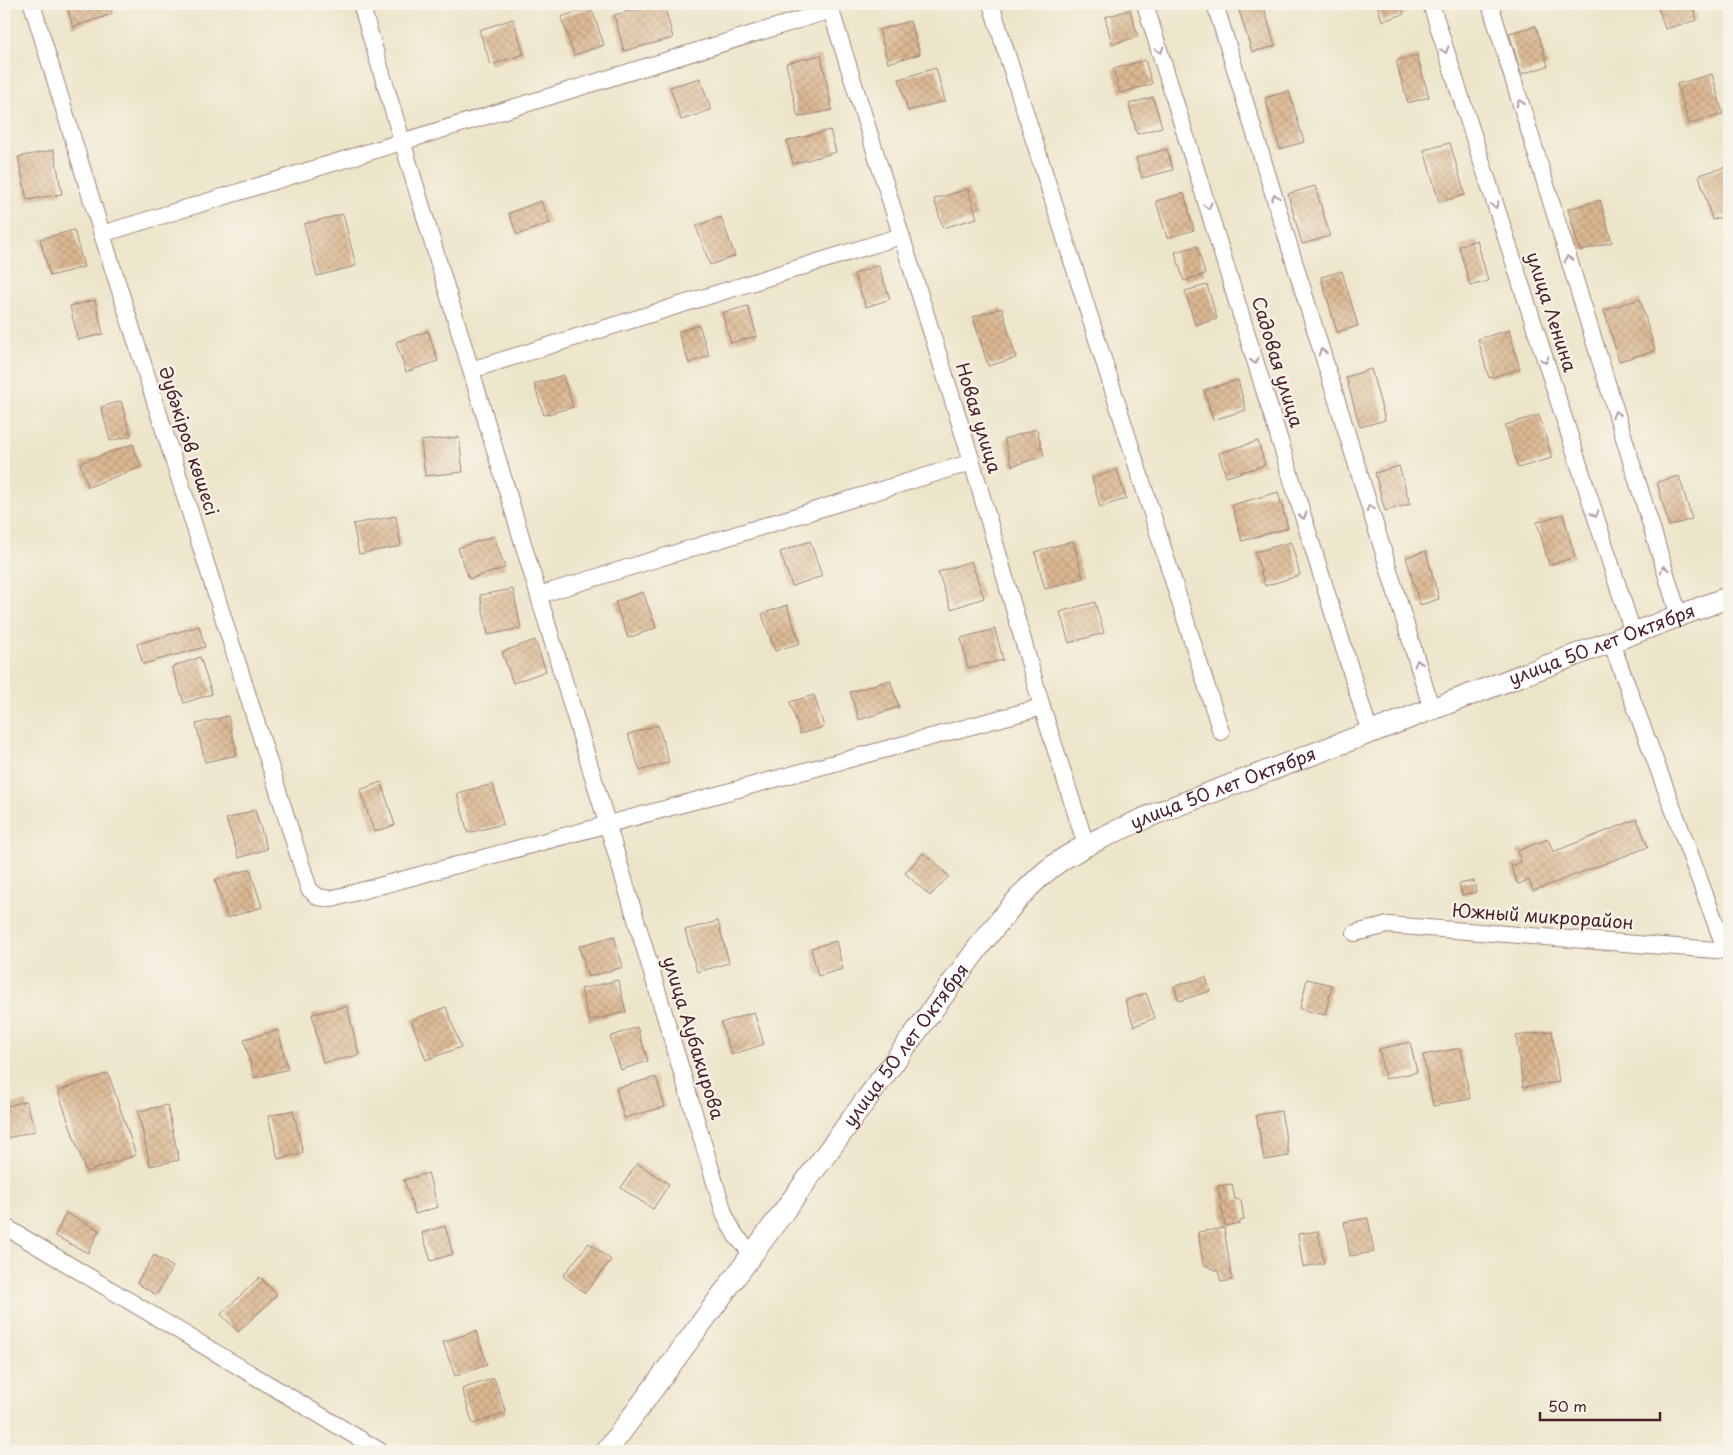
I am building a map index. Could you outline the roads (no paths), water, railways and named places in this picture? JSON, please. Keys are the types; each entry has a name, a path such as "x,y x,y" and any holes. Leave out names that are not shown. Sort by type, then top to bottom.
{"main road":[{"name":"улица 50 лет Октября","path":"607,1451 972,955 1015,903 1056,864 1086,845 1157,813 1729,597"}],"street":[{"name":"Әубәкіров көшесі","path":"32,4 102,234 309,889 318,898 331,899 608,825"},
{"name":"улица Аубакирова","path":"361,4 725,1216 736,1236 753,1255"},
{"path":"991,4 1221,732"},
{"name":"Садовая улица","path":"1146,4 1370,733"},
{"path":"1215,4 1432,710"},
{"name":"улица Ленина","path":"1430,4 1633,633"},
{"name":"улица Ленина","path":"1490,4 1678,616"},
{"path":"102,234 403,142 829,7"},
{"name":"Новая улица","path":"829,7 972,462 1042,707 1086,845"},
{"path":"471,370 901,236"},
{"path":"539,595 972,462"},
{"path":"1611,642 1728,951"},
{"path":"608,825 1042,707"},
{"name":"Южный микрорайон","path":"1355,933 1388,926 1728,951"},
{"path":"4,1226 380,1451"}]}
